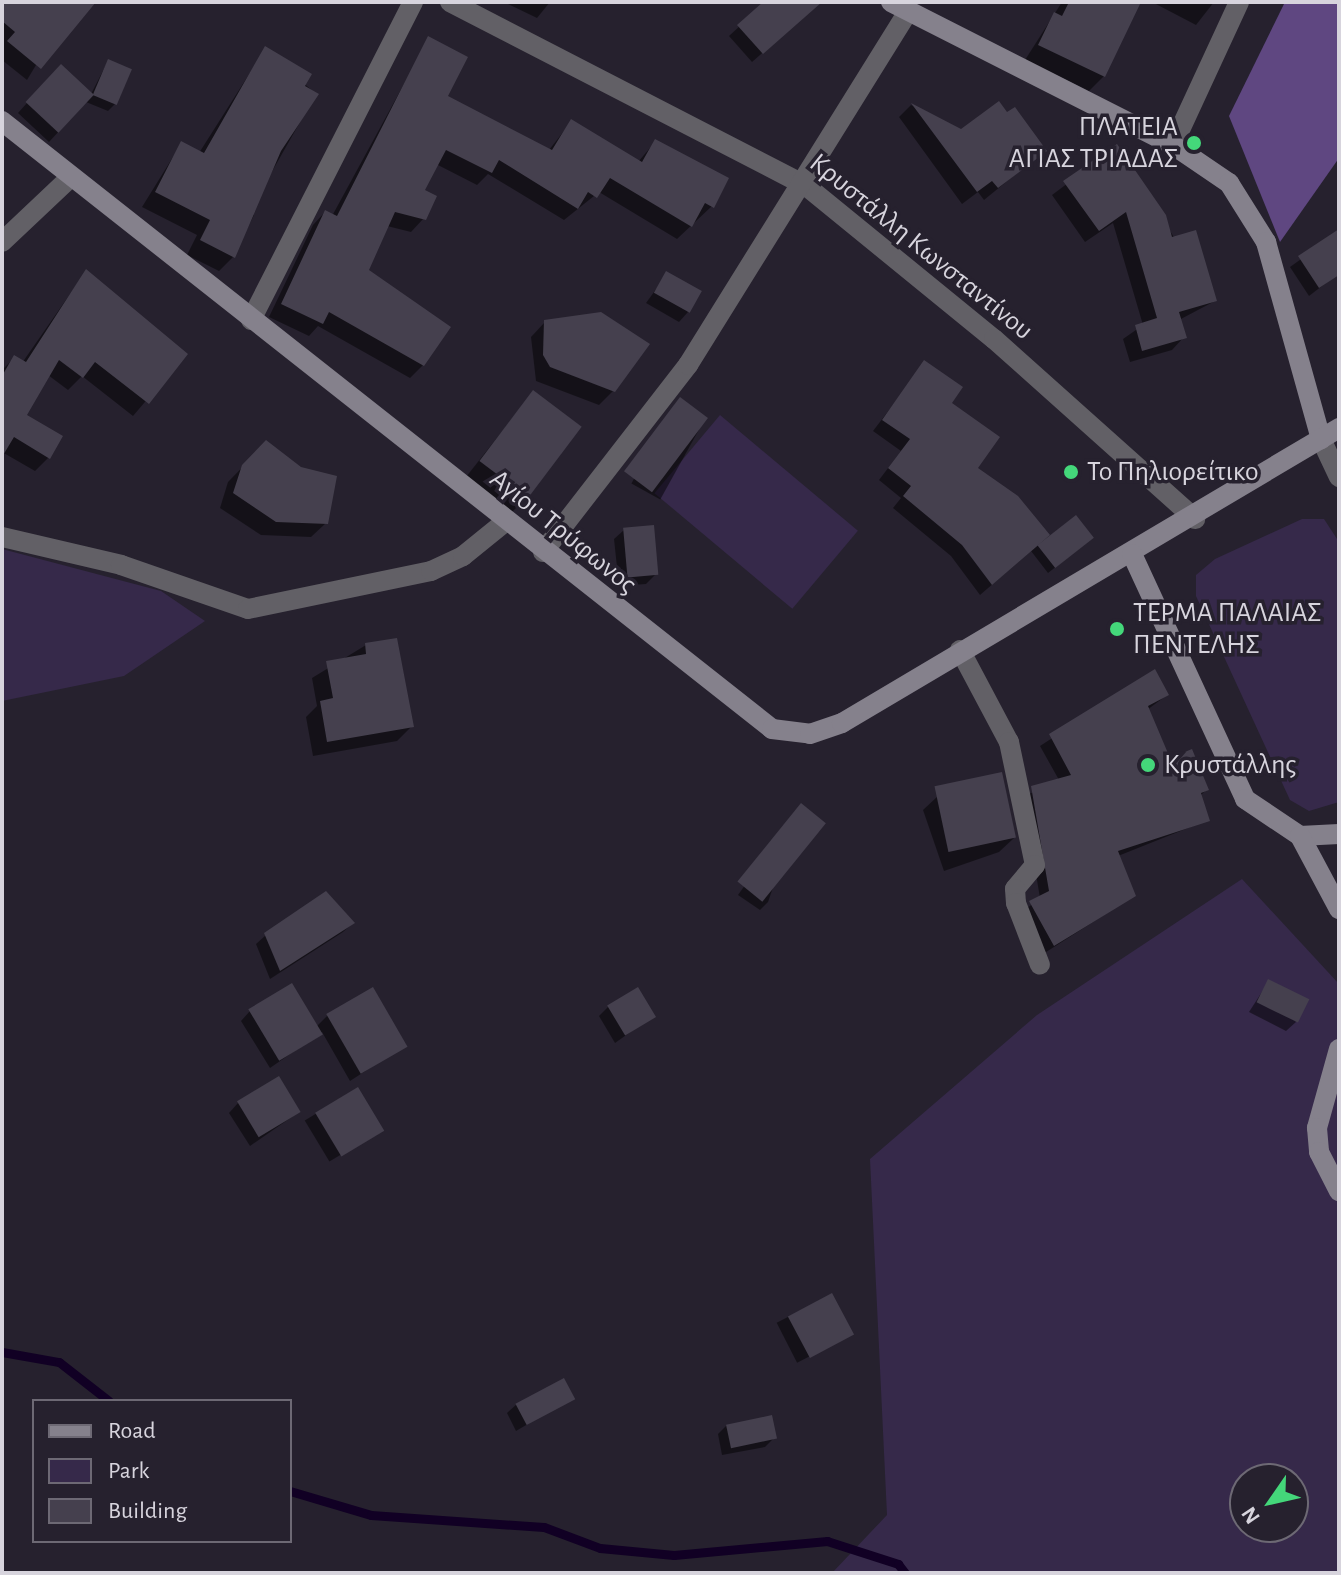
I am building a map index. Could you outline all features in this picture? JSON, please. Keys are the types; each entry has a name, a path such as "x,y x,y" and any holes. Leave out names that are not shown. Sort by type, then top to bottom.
{"main road":[{"path":"899,6 1173,145 1229,183 1256,221 1330,434"},
{"name":"Αγίου Τρύφωνος","path":"2,121 505,522 772,729 810,734 842,723 960,650 1195,519 1330,434"},
{"path":"1132,554 1245,799 1300,836 1339,909"},
{"path":"1300,836 1339,834"},
{"path":"1339,1049 1317,1128 1319,1152 1339,1191"}],"street":[{"path":"251,320 413,2"},
{"name":"Κρυστάλλη Κωνσταντίνου","path":"450,2 805,185 994,339 1195,519"},
{"path":"1173,145 1239,2"},
{"path":"543,552 688,365 805,185 899,6"},
{"path":"2,242 71,177"},
{"path":"1330,434 1339,477"},
{"path":"2,537 121,565 248,609 431,571 463,556 505,522"},
{"path":"960,650 1009,742 1035,865 1015,889 1016,903 1040,965"}],"green space":[{"path":"720,415 858,531 792,609 654,493"},
{"path":"1302,519 1324,519 1339,542 1339,802 1309,811 1290,800 1196,596 1196,575 1215,559"},
{"path":"2,549 161,591 205,621 124,676 2,701"},
{"path":"1242,879 1339,984 1339,1573 832,1573 887,1515 870,1159 1037,1015"}],"shaded area":[{"path":"1285,2 1339,2 1339,158 1280,242 1229,116"}],"building":[{"path":"2,2 96,2 41,69 7,41 15,32 2,21"},
{"path":"763,2 822,2 763,54 737,25"},
{"path":"1069,2 1141,2 1105,77 1038,45 1054,12 1062,16"},
{"path":"428,36 468,57 448,96 552,150 571,119 642,162 655,139 729,178 714,208 705,203 692,227 610,178 597,198 588,192 578,209 499,160 492,173 446,150 425,190 437,196 426,220 395,212 369,270 451,327 424,366 329,312 323,324 281,304 325,210 337,216"},
{"path":"265,46 312,74 305,86 319,94 281,151 235,258 200,240 210,220 155,192 181,141 204,153"},
{"path":"108,59 132,69 117,105 93,95"},
{"path":"61,64 94,95 58,133 26,102"},
{"path":"999,101 1007,112 1015,107 1047,151 998,188 992,181 977,192 911,103 961,129"},
{"path":"1117,144 1166,215 1172,237 1196,230 1217,301 1179,312 1187,338 1142,351 1135,325 1157,318 1126,212 1099,231 1063,181"},
{"path":"1339,229 1339,275 1319,288 1298,256"},
{"path":"86,269 188,354 149,404 95,362 83,378 59,360 27,415 63,436 50,459 14,437 2,457 2,376 14,355 26,362"},
{"path":"666,271 702,291 690,313 654,293"},
{"path":"601,312 650,344 615,392 550,367 543,355 544,320"},
{"path":"924,360 963,387 952,403 1000,437 978,468 1018,496 1050,535 992,585 962,545 903,496 911,486 888,468 910,439 882,420"},
{"path":"533,390 582,427 528,498 479,461"},
{"path":"680,397 708,418 652,492 624,471"},
{"path":"266,440 301,467 337,476 328,524 276,522 233,493 242,465"},
{"path":"1076,515 1094,538 1055,568 1037,545"},
{"path":"654,525 658,575 627,578 623,528"},
{"path":"397,638 414,727 327,742 320,701 333,698 326,661 366,654 365,643"},
{"path":"1155,669 1169,695 1148,706 1170,758 1192,749 1209,790 1201,793 1210,821 1118,851 1136,896 1054,946 1029,901 1049,891 1031,786 1071,775 1049,734"},
{"path":"1002,772 1016,838 948,852 935,786"},
{"path":"801,803 826,823 762,902 737,881"},
{"path":"326,891 355,923 280,971 264,933"},
{"path":"1268,979 1309,999 1298,1023 1257,1002"},
{"path":"292,983 323,1034 279,1061 248,1009"},
{"path":"373,987 408,1047 361,1074 326,1014"},
{"path":"638,987 656,1017 625,1036 607,1006"},
{"path":"279,1076 301,1112 259,1137 237,1101"},
{"path":"358,1087 384,1131 341,1156 315,1113"},
{"path":"832,1293 854,1334 810,1358 788,1316"},
{"path":"564,1378 575,1399 527,1425 515,1404"},
{"path":"772,1415 777,1438 731,1448 726,1425"}],"waterway":[{"path":"2,1352 59,1362 106,1399"},
{"path":"292,1492 371,1515 544,1527 600,1548 674,1555 827,1541 898,1564 905,1573"}],"place":[{"name":"ΠΛΑΤΕΙΑ ΑΓΙΑΣ ΤΡΙΑΔΑΣ","path":"1194,143"},
{"name":"Το Πηλιορείτικο","path":"1071,472"},
{"name":"ΤΕΡΜΑ ΠΑΛΑΙΑΣ ΠΕΝΤΕΛΗΣ","path":"1117,629"},
{"name":"Κρυστάλλης","path":"1148,765"}]}
